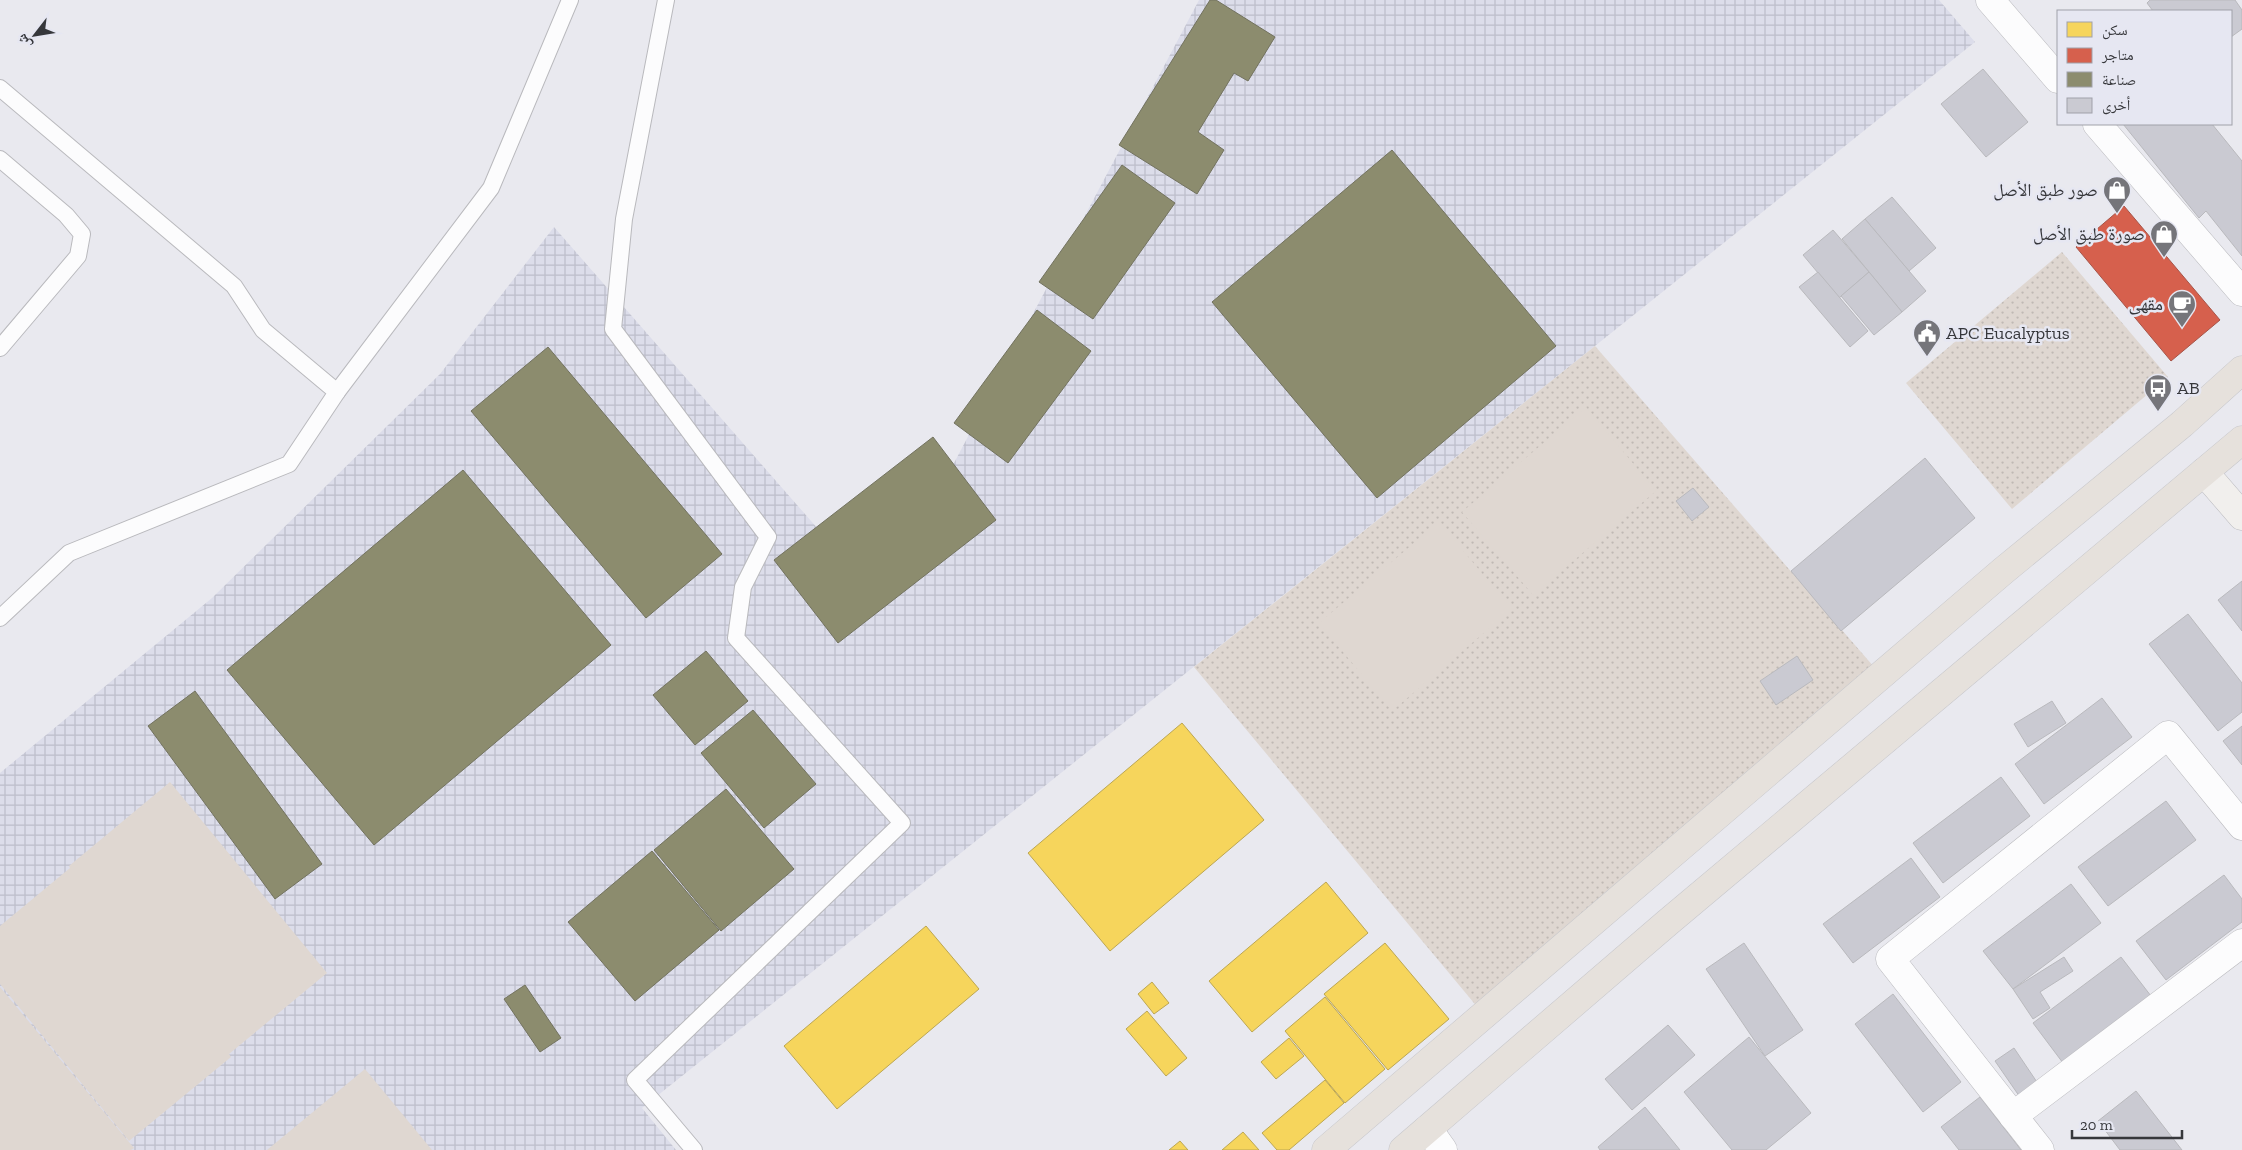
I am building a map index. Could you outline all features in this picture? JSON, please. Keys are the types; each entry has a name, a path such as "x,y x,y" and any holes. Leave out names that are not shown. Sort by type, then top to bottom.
{"main road":[{"path":"1326,1150 2002,571 2182,424 2242,370"},
{"path":"1403,1150 1435,1139 1674,916 2242,440"}],"street":[{"path":"1990,0 2057,78"},
{"path":"2098,125 2242,292"},
{"path":"2204,472 2242,516"},
{"path":"2040,1150 1890,959 2168,735 2242,826"},
{"path":"2012,1116 2242,943"}],"lane":[{"path":"0,618 69,553 289,464 337,392 491,188 570,0"},
{"path":"666,0 624,220 612,329 768,536 743,587 736,638 902,823 635,1080 694,1150"},
{"path":"0,88 234,286 263,330 337,392"},
{"path":"0,159 66,215 82,234 78,256 0,348"}],"shaded area":[{"path":"1199,0 1939,0 1975,42 642,1108 676,1150 0,1150 0,773 212,598 440,374 554,227 881,601"},
{"path":"2062,252 2168,377 2012,509 1906,383"},
{"path":"1595,346 1881,675 1484,1015 1194,667"},
{"path":"1586,407 1656,491 1533,595 1462,512"},
{"path":"1439,522 1512,609 1392,711 1319,623"},
{"path":"170,782 327,973 229,1054 231,1057 129,1141 0,984 0,926"},
{"path":"0,987 134,1148 131,1150 0,1150"},
{"path":"365,1069 432,1150 267,1150"}],"building: سكن":[{"path":"1182,723 1264,820 1110,951 1028,853"},
{"path":"1326,882 1368,933 1252,1032 1209,981"},
{"path":"926,926 979,989 837,1109 784,1046"},
{"path":"1385,943 1449,1019 1388,1070 1324,994"},
{"path":"1152,982 1169,1003 1154,1014 1138,994"},
{"path":"1325,997 1385,1069 1345,1103 1285,1031"},
{"path":"1147,1011 1187,1058 1166,1076 1126,1029"},
{"path":"1289,1038 1304,1056 1276,1079 1261,1062"},
{"path":"1325,1080 1344,1103 1289,1150 1277,1150 1262,1133"},
{"path":"1243,1132 1259,1150 1222,1150"},
{"path":"1180,1141 1188,1150 1169,1150"}],"building: متاجر":[{"path":"2124,206 2220,320 2171,361 2076,247"}],"building: صناعة":[{"path":"1210,0 1216,0 1275,37 1248,81 1234,73 1198,132 1224,150 1197,194 1119,145"},
{"path":"1392,150 1556,346 1377,498 1212,302"},
{"path":"1122,165 1175,203 1093,319 1039,282"},
{"path":"1037,310 1091,351 1008,463 954,423"},
{"path":"548,347 722,554 646,618 471,411"},
{"path":"933,437 996,520 838,643 774,560"},
{"path":"463,470 611,645 374,845 227,670"},
{"path":"706,651 748,701 695,745 653,695"},
{"path":"195,691 322,864 275,899 148,726"},
{"path":"753,710 816,784 764,828 701,753"},
{"path":"726,789 794,869 721,931 654,850"},
{"path":"652,851 719,930 635,1001 568,922"},
{"path":"525,985 561,1038 540,1052 504,999"}],"building: أخرى":[{"path":"2150,0 2235,0 2242,10 2242,29 2232,36 2232,10 2152,10 2147,3"},
{"path":"1983,69 2028,122 1986,157 1941,104"},
{"path":"2124,125 2213,125 2242,161 2242,256 2206,211 2199,218"},
{"path":"1892,197 1936,248 1909,271 1865,219"},
{"path":"1865,219 1926,291 1902,312 1842,239"},
{"path":"1833,230 1869,272 1839,298 1803,255"},
{"path":"1818,272 1868,331 1850,347 1799,287"},
{"path":"1869,272 1902,312 1874,335 1841,296"},
{"path":"1925,458 1975,518 1841,631 1791,571"},
{"path":"1693,488 1709,507 1692,521 1676,501"},
{"path":"2242,581 2242,631 2218,600"},
{"path":"2188,614 2242,683 2242,712 2218,731 2149,644"},
{"path":"1797,656 1813,680 1776,705 1760,681"},
{"path":"2102,698 2132,737 2044,804 2015,764"},
{"path":"2052,701 2066,723 2028,747 2014,724"},
{"path":"2242,726 2242,765 2223,741"},
{"path":"2001,777 2030,816 1943,883 1913,843"},
{"path":"2166,801 2196,840 2108,906 2078,867"},
{"path":"1911,858 1940,897 1853,963 1823,924"},
{"path":"2224,875 2242,899 2242,922 2166,980 2136,941"},
{"path":"2071,884 2101,923 2013,989 1983,951"},
{"path":"1744,943 1803,1030 1765,1056 1706,969"},
{"path":"2064,957 2073,971 2040,992 2050,1008 2033,1019 2013,989"},
{"path":"2121,957 2151,996 2063,1063 2033,1023"},
{"path":"1893,994 1961,1082 1923,1112 1855,1024"},
{"path":"1668,1025 1695,1055 1632,1110 1605,1079"},
{"path":"1749,1037 1811,1113 1766,1150 1732,1150 1684,1092"},
{"path":"2014,1048 2043,1091 2024,1103 1995,1061"},
{"path":"2136,1091 2182,1150 2120,1150 2098,1121"},
{"path":"1980,1097 2021,1150 1959,1150 1941,1127"},
{"path":"1645,1107 1680,1150 1600,1150 1598,1147"}],"place":[{"name":"صور طبق الأصل","path":"2117,214"},
{"name":"صورة طبق الأصل","path":"2164,258"},
{"name":"مقهى","path":"2182,328"},
{"name":"APC Eucalyptus","path":"1927,357"},
{"name":"AB","path":"2158,412"}]}
